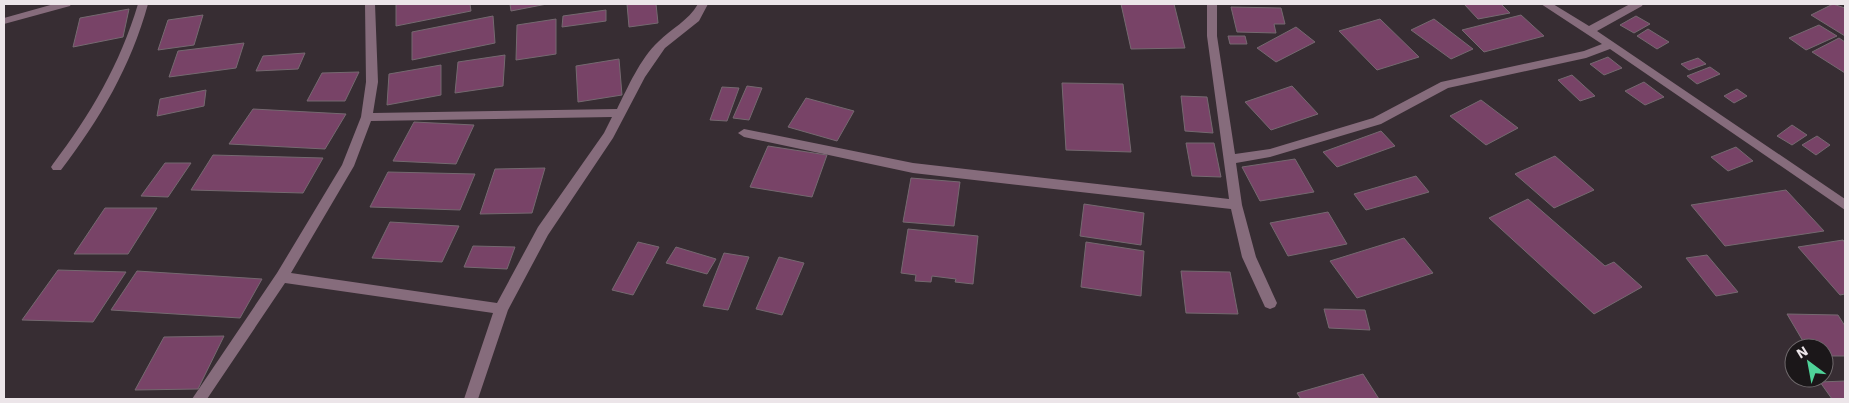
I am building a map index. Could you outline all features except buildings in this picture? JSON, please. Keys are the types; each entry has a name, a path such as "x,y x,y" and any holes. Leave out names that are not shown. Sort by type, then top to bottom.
{"street":[{"path":"4,21 66,4"},
{"path":"57,167 88,127 111,89 136,35 143,4"},
{"path":"199,399 282,277 348,166 367,118 372,82 370,4"},
{"path":"471,399 501,309 543,231 609,135 640,75 662,45 696,18 703,4"},
{"path":"1212,4 1212,36 1236,205 1249,257 1270,303"},
{"path":"1546,4 1611,45 1845,205"},
{"path":"1589,31 1638,4"},
{"path":"1230,159 1270,153 1377,121 1445,86 1586,54 1611,45"},
{"path":"367,118 619,114"},
{"path":"744,133 913,168 1236,205"},
{"path":"282,277 501,309"}]}
